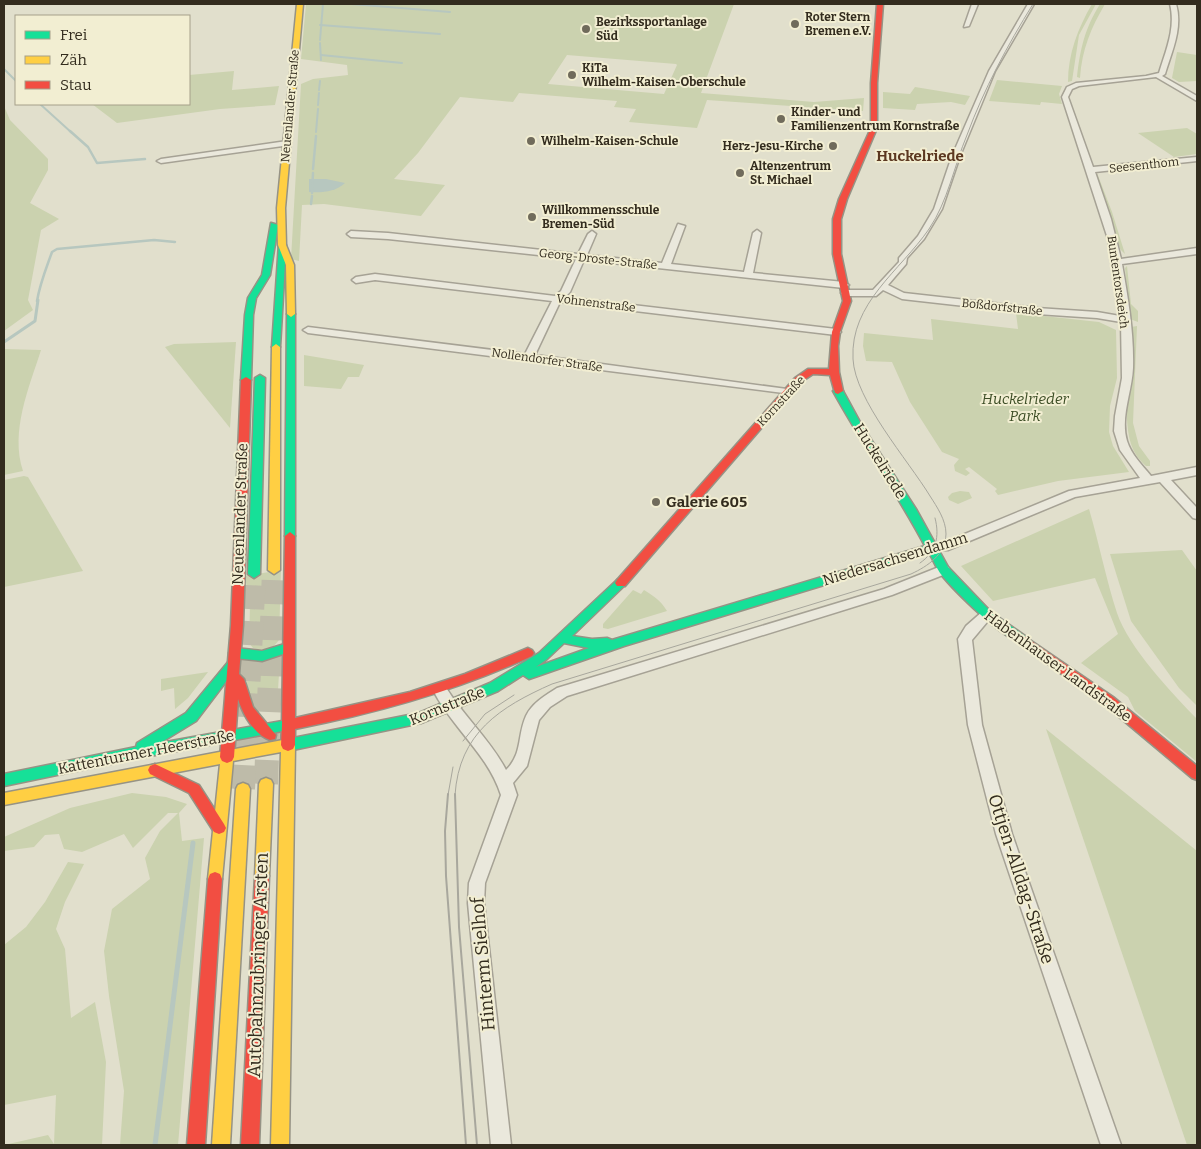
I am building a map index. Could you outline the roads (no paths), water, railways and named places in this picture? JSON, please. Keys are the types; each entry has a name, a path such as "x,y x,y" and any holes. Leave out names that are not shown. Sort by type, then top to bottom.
{"main road":[{"name":"Neuenlander Straße","path":"274,570 276,453 274,361 276,306 283,229 281,208 300,4"},
{"path":"834,372 836,332 844,312 845,289 837,254 837,219 843,199 874,128 874,83 880,4"},
{"name":"Neuenlander Straße","path":"261,309 272,230 281,208"},
{"name":"Neuenlander Straße","path":"280,1145 288,745 288,648 291,575 290,266 282,245"},
{"name":"Neuenlander Straße","path":"196,1145 219,828 229,736 234,658 248,315 252,298 266,275"},
{"name":"Neuenlander Straße","path":"254,574 259,455 260,362"},
{"name":"Kornstraße","path":"288,745 409,722 449,708 494,687 543,656 626,579 798,380 811,371 834,372"},
{"name":"Huckelriede","path":"834,372 836,387 856,424 911,509 932,548"},
{"name":"Habenhauser Landstraße","path":"932,548 944,570 987,616 1109,701 1197,774"},
{"name":"Niedersachsendamm","path":"494,687 620,642 932,548"},
{"name":"Kornstraße","path":"288,725 368,709 440,690 500,668 561,638"},
{"name":"Niedersachsendamm","path":"561,638 592,644 620,642"},
{"path":"234,658 262,658 288,648"},
{"path":"234,658 244,704 250,716 262,730 288,745"},
{"path":"129,754 191,717 219,684 234,658"},
{"name":"Kattenturmer Heerstraße","path":"4,780 129,754 288,725"},
{"name":"Kattenturmer Heerstraße","path":"4,799 288,745"},
{"path":"155,770 194,789 219,828"},
{"name":"Autobahnzubringer Arsten","path":"250,1145 266,784"},
{"name":"Autobahnzubringer Arsten","path":"221,1145 243,789"}],"street":[{"path":"966,26 970,10 975,4"},
{"path":"861,294 866,292 887,267 903,258 928,227 938,209 956,156 992,71 1031,4"},
{"path":"1173,4 1176,14 1174,30 1162,74 1158,76 1197,99"},
{"name":"Buntentorsdeich","path":"1148,480 1121,440 1119,424 1127,371 1125,320 1118,262 1110,226 1074,128 1065,97 1067,91 1074,86 1158,76"},
{"path":"161,161 287,143"},
{"name":"Seesenthom","path":"1090,170 1197,159"},
{"path":"665,267 681,226"},
{"path":"748,276 757,233"},
{"name":"Georg-Droste-Straße","path":"352,234 388,236 748,276 845,289 861,294"},
{"path":"529,357 557,298 565,292 592,234"},
{"path":"1118,262 1197,252"},
{"path":"861,294 876,293 903,262 903,258"},
{"name":"Vohnenstraße","path":"356,280 375,277 836,332"},
{"name":"Boßdorfstraße","path":"882,286 902,296 1037,311 1097,315 1125,320"},
{"name":"Nollendorfer Straße","path":"308,330 343,332 786,392"},
{"name":"Niedersachsendamm","path":"932,548 952,544 1073,494 1197,471"},
{"path":"1162,477 1197,515"},
{"name":"Niedersachsendamm","path":"506,780 520,766 532,718 545,702 562,692 879,595 944,570"},
{"name":"Ottjen-Alldag-Straße","path":"987,616 971,630 965,639 975,725 1004,834 1111,1145"},
{"path":"440,690 449,708 506,780"},
{"name":"Hinterm Sielhof","path":"501,1145 476,903 477,883 509,795 506,780"}],"waterway":[{"path":"321,25 323,4"},
{"path":"351,4 450,12"},
{"path":"320,40 321,25"},
{"path":"321,25 440,34"},
{"path":"320,43 321,60"},
{"path":"321,55 402,63"},
{"path":"4,69 15,80"},
{"path":"319,90 320,81"},
{"path":"318,105 319,93"},
{"path":"41,105 72,133"},
{"path":"316,132 318,109"},
{"path":"70,131 88,147 97,163 145,159"},
{"path":"313,169 316,136"},
{"path":"312,193 313,173"},
{"path":"311,204 312,196"},
{"path":"37,301 41,282 52,252 57,249 154,240 175,242"},
{"path":"4,342 35,321 38,300"},
{"path":"155,1145 193,843"}],"tunnel":[{"path":"266,784 274,570"},
{"path":"243,789 254,574"}],"tram line":[{"path":"455,795 458,773 474,739 500,713 515,702 533,693 552,684 911,574 924,567 939,554 946,534 943,519 920,481 872,411 863,393 856,375 853,359 854,339 868,304 936,218 988,84 1033,4"},
{"path":"920,563 930,554 935,544 937,538 935,518"},
{"path":"463,741 485,714 514,695"},
{"path":"448,795 453,767"},
{"path":"448,794 445,831 446,876 466,1145"},
{"path":"455,795 459,927 477,1145"}],"place":[{"name":"Roter Stern Bremen e.V.","path":"795,24"},
{"name":"Bezirkssportanlage Süd","path":"586,29"},
{"name":"KiTa Wilhelm-Kaisen-Oberschule","path":"572,75"},
{"name":"Kinder- und Familienzentrum Kornstraße","path":"781,119"},
{"name":"Wilhelm-Kaisen-Schule","path":"531,141"},
{"name":"Herz-Jesu-Kirche","path":"833,146"},
{"name":"Altenzentrum St. Michael","path":"740,173"},
{"name":"Willkommensschule Bremen-Süd","path":"532,217"},
{"name":"Galerie 605","path":"656,502"}],"district":[{"name":"Huckelriede","path":"920,156"}],"park label":[{"name":"Huckelrieder Park","path":"1025,408"}]}
